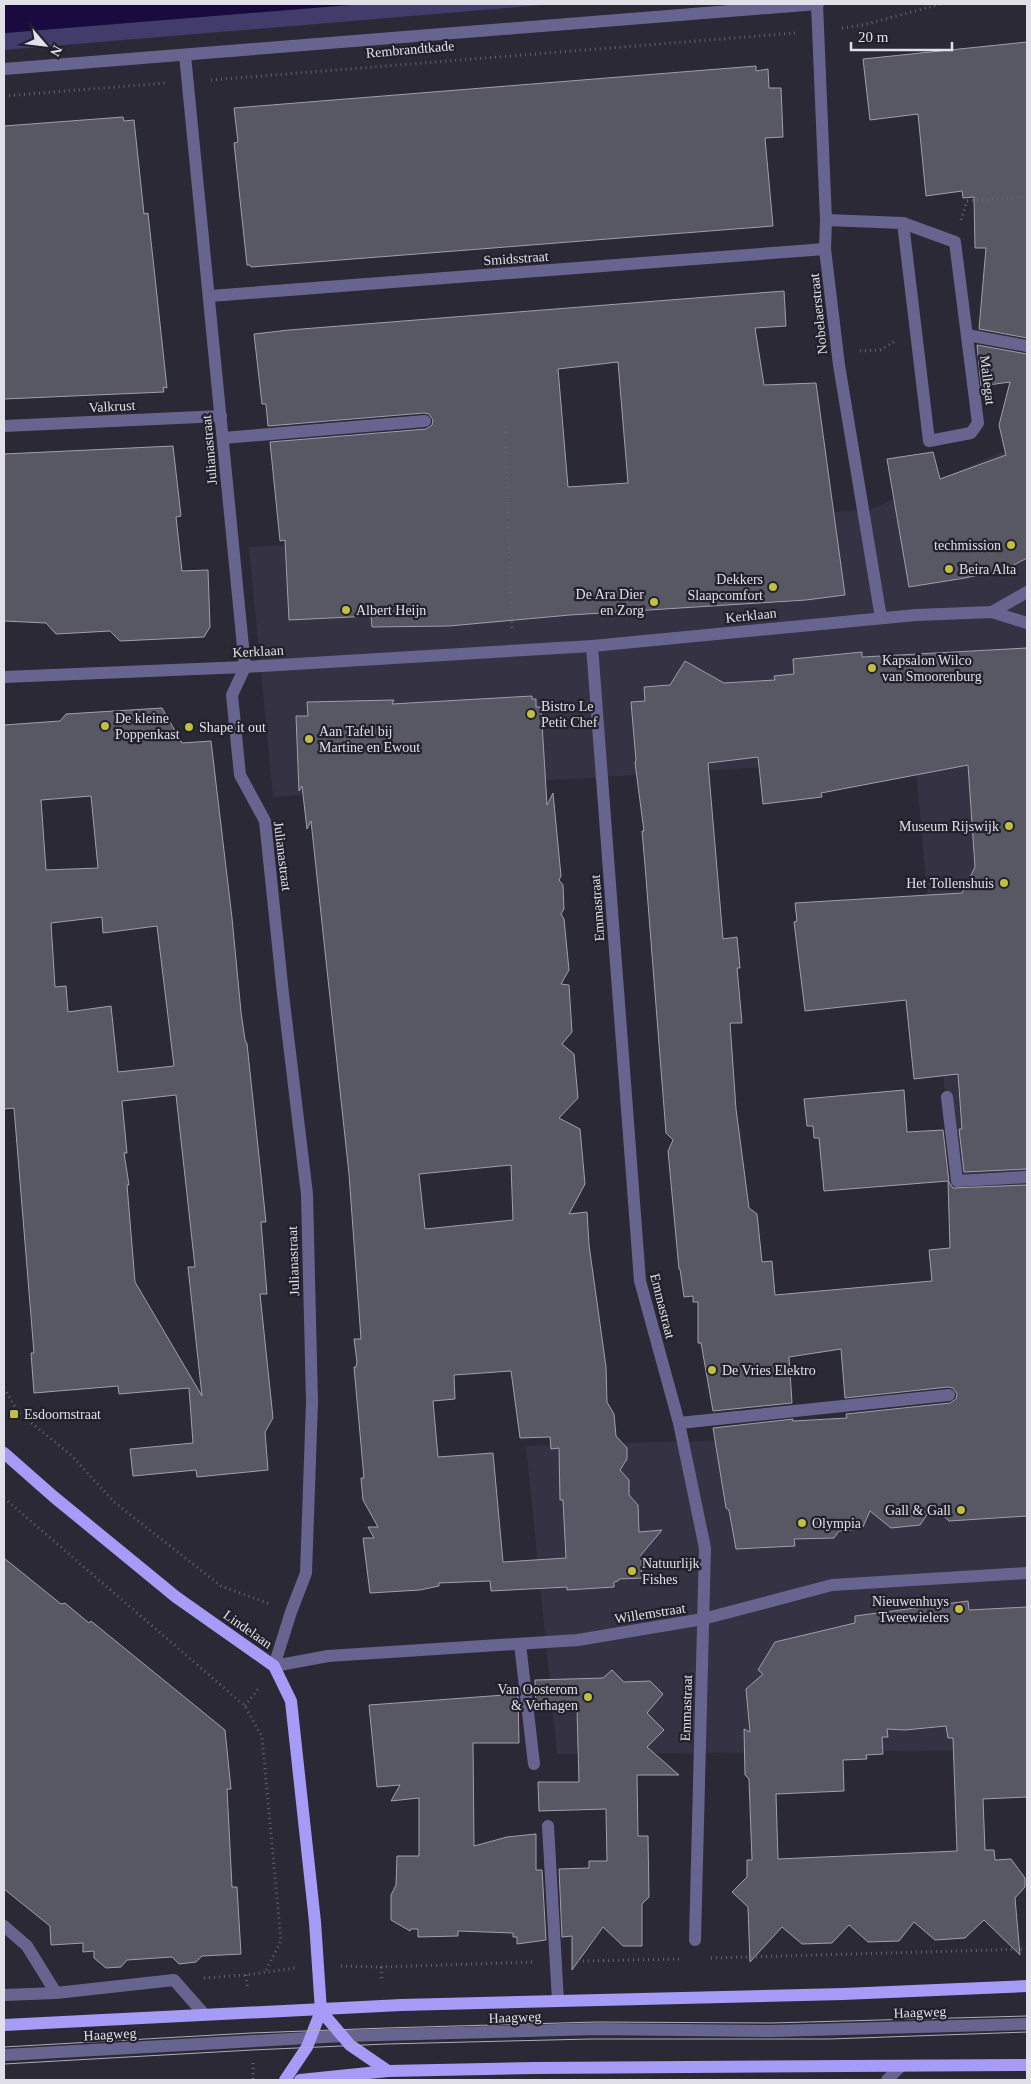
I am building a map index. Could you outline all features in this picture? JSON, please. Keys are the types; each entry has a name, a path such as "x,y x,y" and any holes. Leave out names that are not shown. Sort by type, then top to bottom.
{"main road":[{"name":"Lindelaan","path":"4,1452 54,1497 176,1597 274,1666 291,1701 319,1966 321,2011 307,2047 285,2080"},
{"name":"Haagweg","path":"4,2025 204,2014 321,2011 401,2005 843,1994 1027,1986"},
{"path":"321,2011 350,2046 388,2071"},
{"path":"300,2080 388,2071 535,2068 1027,2065"}],"street":[{"name":"Nobelaerstraat","path":"817,4 826,220 825,248 838,365 881,618"},
{"name":"Rembrandtkade","path":"4,69 817,4"},
{"name":"Julianastraat","path":"185,55 186,82 210,296 245,667 232,695 240,775 265,821 307,1194 312,1402 306,1574 291,1612 274,1666"},
{"path":"826,220 903,223 955,242"},
{"name":"Mallegat","path":"903,223 929,441 971,432 978,423 955,242"},
{"name":"Smidsstraat","path":"210,296 825,248"},
{"path":"967,335 1027,346"},
{"name":"Valkrust","path":"4,426 221,416"},
{"path":"223,438 425,421"},
{"name":"Kerklaan","path":"992,612 1027,592"},
{"name":"Kerklaan","path":"4,677 245,667 592,646 881,618 992,612 1027,623"},
{"name":"Emmastraat","path":"592,646 640,1281 679,1424 705,1548 695,1940"},
{"path":"947,1097 957,1181 1027,1177"},
{"path":"679,1424 949,1395"},
{"name":"Willemstraat","path":"274,1666 328,1656 578,1640 703,1619 832,1586 1027,1573"},
{"path":"520,1644 534,1764"},
{"path":"548,1826 558,2001"},
{"path":"4,1926 27,1946 56,1993"},
{"path":"4,1995 56,1993 174,1980 204,2014"},
{"name":"Lindelaan","path":"321,2011 324,2038"},
{"name":"Haagweg","path":"4,2055 343,2036 596,2030 772,2031 1027,2024"},
{"path":"886,2080 900,2067"}],"path":[{"name":"Rembrandtkade","path":"4,96 818,32 863,25 941,4"},
{"path":"955,242 967,201 1027,197"},
{"path":"872,350 880,350"},
{"path":"505,426 513,651"},
{"name":"Lindelaan","path":"4,1388 18,1412 71,1455 114,1502 221,1586 291,1612"},
{"path":"4,1498 245,1706 262,1736 282,1941 265,1972"},
{"path":"707,1958 1027,1949"},
{"path":"174,1980 246,1976 319,1966 381,1967 688,1958"}],"shaded area":[{"path":"4,4 362,4 4,33"},
{"path":"362,4 555,4 4,50 4,33"},
{"path":"1027,441 1027,1750 557,1754 526,1446 975,1433 915,758 273,797 249,547 869,510"}],"building":[{"path":"1027,42 1027,338 979,329 986,248 975,248 974,197 963,198 962,191 926,196 918,114 870,120 863,59"},
{"path":"756,66 756,71 768,69 769,88 781,88 783,137 765,138 773,226 251,267 247,265 234,143 238,142 234,108"},
{"path":"123,117 124,121 134,120 144,214 148,213 167,388 163,387 164,392 4,399 4,126"},
{"path":"784,291 786,326 755,328 764,385 816,383 845,595 806,600 570,615 449,626 372,627 371,616 289,620 285,540 280,541 270,442 426,429 432,425 433,420 429,414 424,413 268,426 266,404 262,404 254,334","holes":["618,362 628,483 568,487 558,369"]},
{"path":"977,345 1027,354 1027,558 1006,569 909,587 887,459 933,452 940,479 1006,455 999,425 1010,382 981,386"},
{"path":"173,446 181,516 176,517 182,571 208,570 210,627 204,637 120,641 110,631 56,634 46,623 4,621 4,454"},
{"path":"1027,648 1027,1169 964,1172 959,1129 962,1129 958,1074 914,1079 906,1000 805,1011 794,922 797,921 795,903 962,893 975,867 968,765 821,793 822,797 763,804 758,757 708,763 723,939 737,937 740,968 737,968 742,1023 730,1023 736,1109 749,1208 757,1214 762,1262 772,1261 775,1295 932,1281 929,1250 950,1248 948,1181 824,1191 819,1138 814,1138 813,1126 807,1126 804,1099 904,1090 907,1132 943,1130 949,1182 953,1188 1027,1185 1027,1516 949,1521 933,1506 920,1525 891,1528 870,1511 862,1529 839,1531 834,1538 794,1539 795,1546 736,1549 729,1510 726,1508 713,1428 793,1419 793,1421 847,1418 846,1414 950,1403 956,1399 957,1394 953,1388 948,1387 845,1398 841,1349 789,1357 792,1403 713,1411 701,1343 698,1343 698,1302 693,1302 693,1296 684,1297 679,1269 668,1151 673,1140 666,1133 642,831 644,831 635,763 631,702 645,701 644,687 670,685 685,661 724,683 775,680 774,676 794,674 793,659 862,652 862,657"},
{"path":"532,696 532,699 536,699 536,707 541,707 547,805 553,793 561,876 559,880 563,885 564,909 561,914 564,919 569,970 561,984 569,985 572,1032 562,1044 574,1054 578,1098 559,1118 580,1129 585,1184 569,1214 587,1212 589,1245 606,1367 607,1402 614,1414 616,1436 627,1448 627,1459 620,1470 629,1480 629,1495 638,1505 639,1532 662,1530 641,1555 642,1578 619,1579 614,1582 614,1587 567,1590 567,1587 491,1591 490,1581 439,1583 439,1586 420,1590 370,1593 363,1538 374,1538 368,1527 378,1527 363,1500 361,1478 364,1478 354,1367 356,1367 357,1362 354,1339 361,1339 349,1174 311,821 307,829 302,786 299,791 296,716 308,716 307,702 394,700 392,704","holes":["511,1165 513,1220 425,1229 419,1174","511,1371 520,1438 550,1437 551,1449 559,1448 560,1500 563,1500 566,1558 503,1562 493,1453 438,1457 433,1401 455,1399 454,1375"]},
{"path":"162,708 182,743 211,741 266,1222 261,1222 267,1294 260,1294 273,1418 265,1432 268,1470 197,1477 196,1470 133,1476 130,1449 193,1443 189,1388 119,1394 118,1386 34,1393 31,1353 34,1353 14,1108 4,1109 4,725 60,721 66,714","holes":["91,796 98,868 46,870 41,800","102,917 103,933 157,926 174,1066 118,1072 111,1006 68,1012 66,986 55,987 51,923","176,1095 195,1267 188,1267 202,1396 135,1282 127,1185 129,1185 124,1153 127,1153 122,1101"]},
{"path":"4,1558 61,1604 65,1603 89,1623 91,1621 225,1730 231,1789 227,1789 232,1887 237,1887 241,1954 202,1956 196,1962 179,1964 172,1957 127,1960 121,1967 106,1968 94,1958 94,1951 83,1952 83,1943 51,1945 50,1926 4,1889"},
{"path":"968,1601 969,1610 1027,1607 1027,1797 983,1799 985,1850 994,1850 995,1860 1011,1859 1025,1878 1025,1887 1015,1898 1020,1955 984,1920 965,1938 935,1940 914,1922 899,1941 868,1942 849,1925 832,1943 802,1944 782,1927 750,1962 748,1907 732,1892 747,1877 747,1860 752,1860 749,1779 745,1775 744,1729 750,1732 746,1689 763,1674 758,1670 775,1642 855,1623 855,1616","holes":["946,1726 948,1738 953,1738 957,1851 778,1859 776,1794 844,1791 843,1760 867,1759 866,1755 883,1754 882,1737 888,1737 887,1729 905,1730"]},
{"path":"612,1670 624,1682 650,1681 663,1694 647,1713 664,1730 647,1747 679,1775 637,1775 638,1836 648,1836 649,1897 642,1904 642,1946 623,1946 603,1927 572,1970 572,1936 562,1937 559,1869 589,1868 589,1861 607,1861 606,1809 539,1811 538,1782 579,1782 577,1709 536,1710 535,1680 603,1678"},
{"path":"518,1694 519,1743 473,1743 474,1846 507,1837 536,1834 536,1870 542,1870 546,1940 517,1944 517,1937 513,1937 513,1933 458,1931 458,1936 418,1937 418,1929 411,1929 410,1931 391,1920 391,1895 396,1885 397,1856 419,1856 419,1798 391,1801 400,1785 377,1787 369,1705"}],"tram line":[{"path":"4,2047 251,2033 386,2028 596,2022 771,2023 1027,2016"},
{"path":"4,2064 386,2044 590,2039 830,2039 1027,2032"}],"place":[{"name":"techmission","path":"1011,545"},
{"name":"Beira Alta","path":"949,569"},
{"name":"Dekkers Slaapcomfort","path":"773,587"},
{"name":"De Ara Dier en Zorg","path":"654,602"},
{"name":"Albert Heijn","path":"346,610"},
{"name":"Kapsalon Wilco van Smoorenburg","path":"872,668"},
{"name":"Bistro Le Petit Chef","path":"531,714"},
{"name":"De kleine Poppenkast","path":"105,726"},
{"name":"Shape it out","path":"189,727"},
{"name":"Aan Tafel bij Martine en Ewout","path":"309,739"},
{"name":"Museum Rijswijk","path":"1009,826"},
{"name":"Het Tollenshuis","path":"1004,883"},
{"name":"De Vries Elektro","path":"712,1370"},
{"name":"Esdoornstraat","path":"14,1414"},
{"name":"Gall & Gall","path":"961,1510"},
{"name":"Olympia","path":"802,1523"},
{"name":"Natuurlijk Fishes","path":"632,1571"},
{"name":"Nieuwenhuys Tweewielers","path":"959,1609"},
{"name":"Van Oosterom & Verhagen","path":"588,1697"}]}
